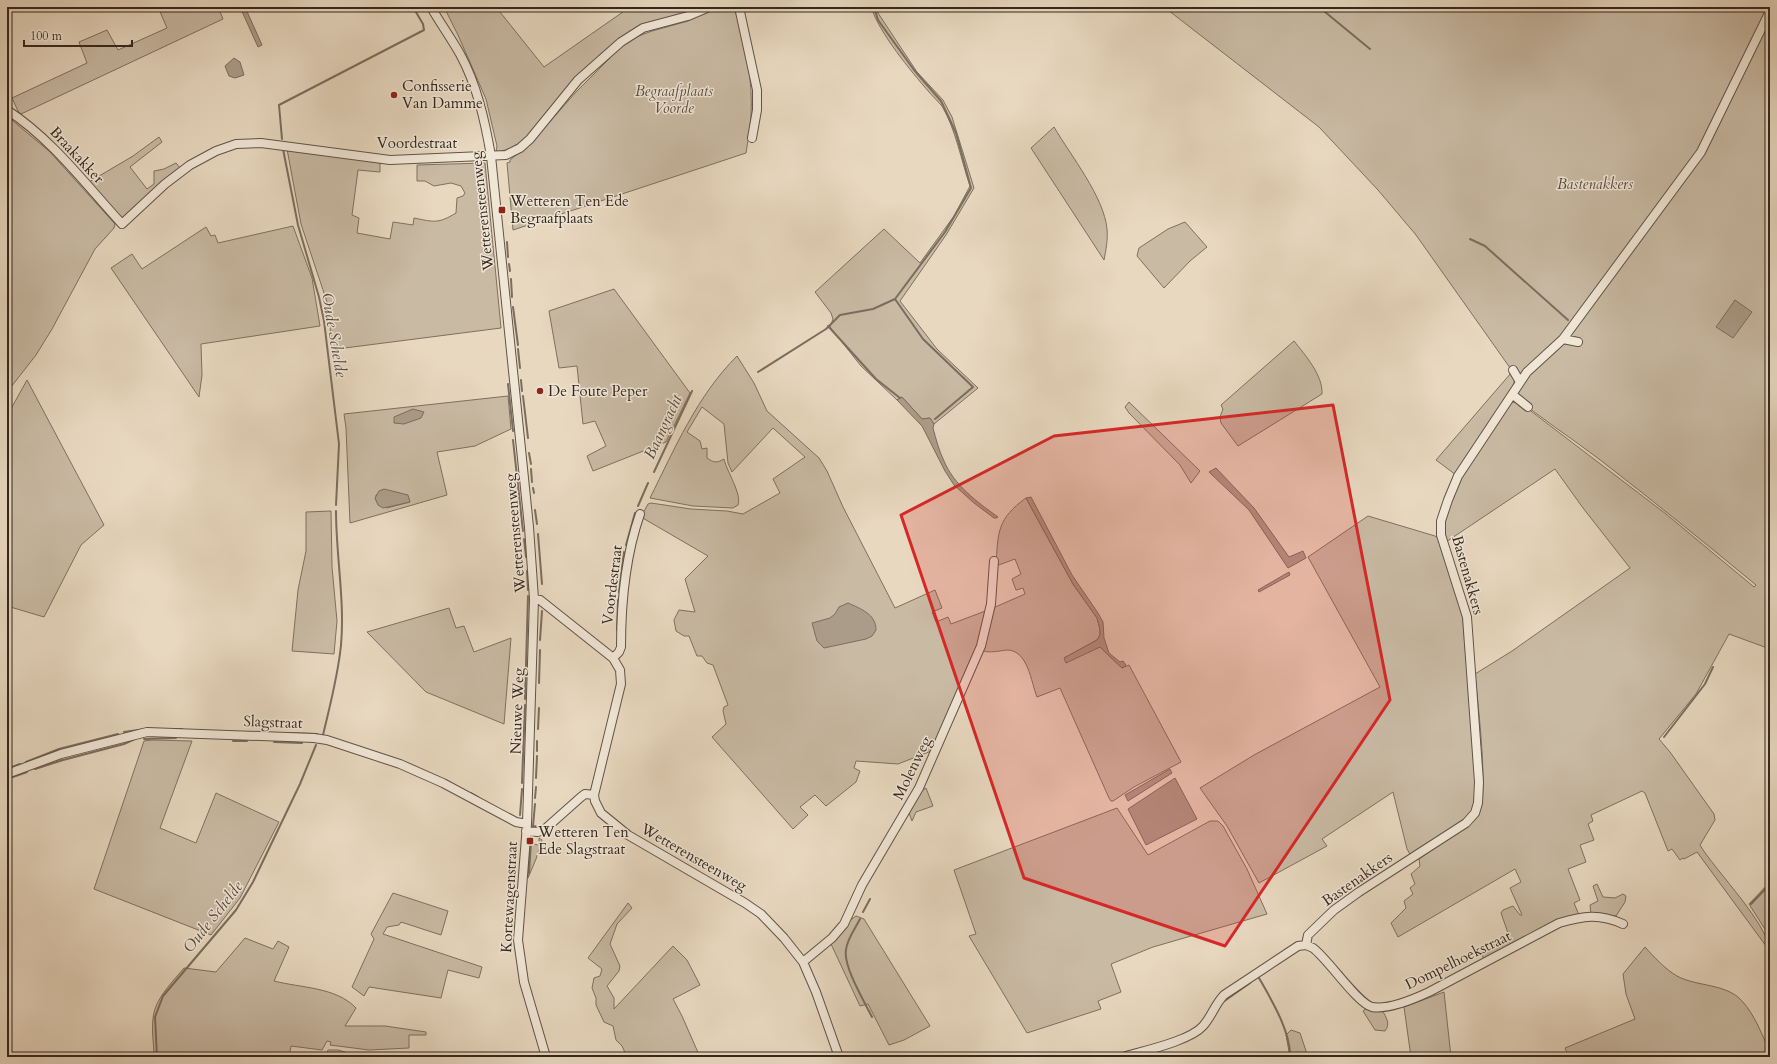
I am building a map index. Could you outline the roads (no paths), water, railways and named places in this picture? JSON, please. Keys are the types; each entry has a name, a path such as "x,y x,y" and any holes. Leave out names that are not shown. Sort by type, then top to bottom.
{"street":[{"name":"Wetterensteenweg","path":"431,7 460,55 475,90 485,123 491,156 528,513 534,599 540,600 613,658 620,670 621,684 594,795 595,801 601,813 628,835 756,911 784,938 804,962 839,1057"},
{"name":"Voordestraat","path":"122,224 165,184 190,164 216,151 236,144 261,143 390,160 506,155 520,148 530,139 578,80 633,33 653,25 688,16 710,7"},
{"path":"739,7 757,90 752,138"},
{"name":"Bastenakkers","path":"1306,945 1308,935 1334,910 1365,888 1466,823 1475,813 1478,803 1479,782 1467,617 1442,535 1441,521 1448,500 1458,476 1527,372 1563,338 1701,152 1770,11"},
{"name":"Braakakker","path":"7,110 46,141 122,224"},
{"path":"1563,338 1578,342"},
{"path":"1513,370 1520,382"},
{"path":"1513,395 1528,408"},
{"name":"Voordestraat","path":"613,658 619,652 620,647 624,584 628,551 640,514"},
{"name":"Molenweg","path":"804,962 832,938 844,924 862,885 919,788 981,646 991,604 994,561"},
{"name":"Nieuwe Weg","path":"527,827 534,599"},
{"name":"Slagstraat","path":"7,774 60,754 147,732 314,738 327,740 400,764 443,783 527,827"},
{"name":"Kortewagenstraat","path":"546,1057 530,1008 520,964 518,940 527,827 538,832 545,829 585,794 594,795"},
{"name":"Dompelhoekstraat","path":"1306,945 1318,951 1366,1004 1379,1007 1414,999 1559,924 1577,918 1592,916 1609,918 1623,924"},
{"path":"1123,1057 1176,1041 1193,1033 1204,1026 1216,1004 1224,995 1298,946 1306,945"}],"waterway":[{"name":"Oude Schelde","path":"282,139 279,105 424,30 423,24 413,7"},
{"path":"758,372 826,329 840,315 873,309 895,299 945,232 971,188 956,133 941,101 914,70 878,20 874,7"},
{"path":"1319,7 1370,49"},
{"name":"Oude Schelde","path":"283,149 298,225 319,297 324,321 339,444 336,505"},
{"path":"1470,239 1485,246 1568,320"},
{"path":"507,242 508,257"},
{"path":"509,264 510,271"},
{"path":"511,279 512,297"},
{"path":"895,299 923,339 973,387 935,419"},
{"path":"513,307 518,345"},
{"path":"828,326 876,379 900,398"},
{"path":"518,349 520,368"},
{"path":"521,380 522,391"},
{"path":"508,384 513,431"},
{"name":"Baangracht","path":"654,472 692,391"},
{"path":"523,396 528,438"},
{"path":"513,440 523,531"},
{"path":"529,453 531,464"},
{"path":"531,469 532,482"},
{"name":"Baangracht","path":"638,506 648,483"},
{"path":"533,488 534,493"},
{"path":"535,510 537,524"},
{"name":"Oude Schelde","path":"323,735 340,657 342,628 336,511"},
{"name":"Baangracht","path":"626,545 635,513"},
{"path":"538,534 542,584"},
{"path":"524,539 526,557"},
{"name":"Baangracht","path":"619,592 624,552"},
{"path":"527,571 528,590"},
{"path":"525,699 528,596"},
{"name":"Baangracht","path":"617,630 618,600"},
{"path":"540,640 542,611"},
{"path":"539,683 540,650"},
{"path":"1664,737 1705,684 1713,667"},
{"path":"522,783 525,705"},
{"path":"538,729 539,708"},
{"path":"124,732 145,729"},
{"path":"167,729 182,729"},
{"path":"288,733 317,734"},
{"path":"26,762 59,749 118,734"},
{"path":"144,739 176,738"},
{"path":"35,769 124,744 135,739"},
{"path":"233,741 247,741"},
{"path":"537,741 537,751"},
{"path":"274,742 302,743"},
{"name":"Oude Schelde","path":"157,1057 155,1017 163,996 236,910 253,882 300,784 316,745"},
{"path":"536,778 537,756"},
{"path":"7,769 20,764"},
{"path":"7,779 27,772"},
{"path":"535,798 536,787"},
{"path":"520,815 522,789"},
{"path":"471,793 478,797"},
{"path":"535,804 533,826 541,827"},
{"path":"529,873 531,842"},
{"path":"1751,904 1770,884"},
{"path":"863,912 870,899"},
{"path":"860,919 848,942 846,957 855,984 872,1017"},
{"path":"1259,978 1284,1027 1290,1057"},
{"path":"1223,1002 1250,983"}],"place":[{"name":"Confisserie Van Damme","path":"394,95"},
{"name":"Wetteren Ten Ede Begraafplaats","path":"502,210"},
{"name":"De Foute Peper","path":"540,391"},
{"name":"Wetteren Ten Ede Slagstraat","path":"530,841"}],"park label":[{"name":"Begraafplaats Voorde","path":"674,100"}]}
